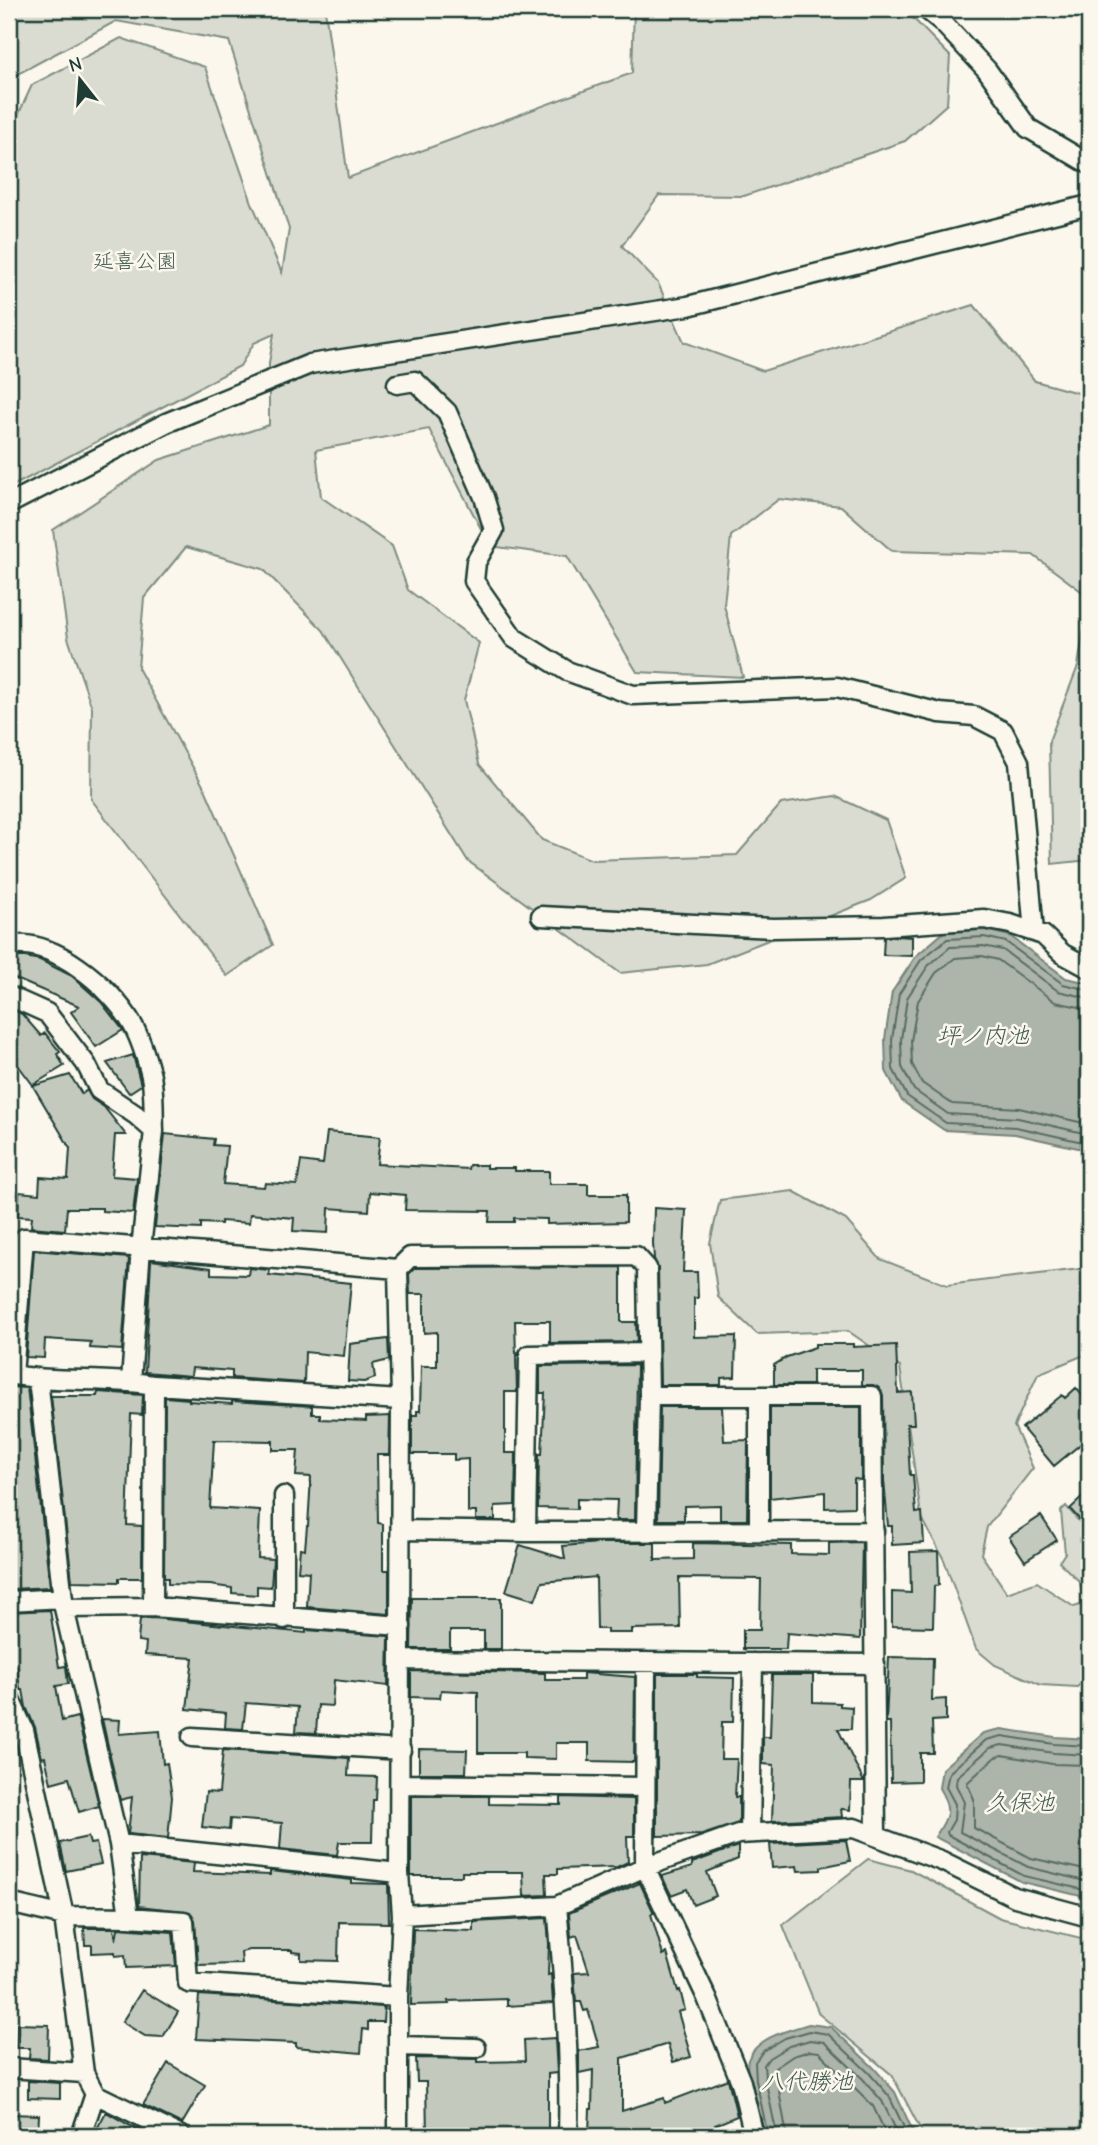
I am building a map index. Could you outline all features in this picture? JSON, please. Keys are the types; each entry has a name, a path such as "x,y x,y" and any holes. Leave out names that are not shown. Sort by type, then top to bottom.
{"street":[{"path":"926,9 941,21 986,70 1028,128 1089,164"},
{"path":"9,504 166,423 310,364 688,306 1089,205"},
{"path":"397,384 415,381 447,412 484,497 494,530 476,562 474,581 514,638 567,671 633,695 837,687 940,713 974,716 1003,731 1019,762 1034,932"},
{"path":"541,916 773,928 884,926 984,919 1043,935 1063,954 1089,968"},
{"path":"9,946 21,944 63,957 99,983 131,1022 150,1073 154,1131 141,1248 131,1381"},
{"path":"9,996 47,1013 86,1064 99,1090 154,1131"},
{"path":"398,1269 24,1238 11,1375 38,1379 131,1381 154,1385 401,1400"},
{"path":"398,2136 398,1997 402,1915 399,1873 401,1400 398,1269 410,1257 636,1256 647,1268 649,1396 646,1531"},
{"path":"526,1532 529,1355 648,1353"},
{"path":"38,1379 63,1603 119,1844 129,1917"},
{"path":"153,1607 154,1385"},
{"path":"649,1396 872,1396 876,1836"},
{"path":"759,1396 759,1531"},
{"path":"284,1496 284,1619"},
{"path":"401,1530 874,1531"},
{"path":"9,1601 153,1607 401,1626"},
{"path":"401,1660 875,1664"},
{"path":"646,1662 646,1867 707,1998 741,2082 754,2136"},
{"path":"750,1833 753,1663"},
{"path":"9,1697 24,1731 64,1916 84,2073 95,2094 181,2136"},
{"path":"192,1737 401,1749"},
{"path":"401,1784 645,1787"},
{"path":"402,1915 557,1906 646,1867 738,1834 854,1828 942,1861 1015,1896 1089,1917"},
{"path":"119,1844 399,1873"},
{"path":"9,1903 64,1916 129,1917 184,1922 188,1983 398,1997"},
{"path":"557,1906 566,2006 568,2136"},
{"path":"399,2046 476,2048"},
{"path":"9,2068 84,2073"},
{"path":"81,2136 95,2094"}],"green space":[{"name":"延喜公園","path":"9,9 325,9 348,178 632,73 634,9 904,9 950,56 947,104 905,141 744,196 659,195 622,246 658,283 684,342 763,371 974,305 1035,381 1089,396 1089,597 1033,555 892,551 841,506 779,499 731,536 724,605 743,677 637,672 567,556 490,546 429,429 316,450 321,497 392,546 408,590 479,643 464,700 479,764 542,840 592,860 737,855 781,804 835,796 886,820 906,878 871,900 707,964 620,973 468,861 323,630 263,569 186,547 144,598 138,668 206,791 273,945 227,976 91,799 92,708 68,638 53,530 159,460 269,425 269,363 274,334 254,343 240,366 9,488 9,135 32,85 121,38 205,67 252,203 282,273 289,229 229,41 116,21 12,77 9,85"},
{"path":"1089,597 1089,860 1052,864 1049,741 1078,666"},
{"path":"793,1191 846,1220 880,1259 947,1285 1089,1268 1089,1353 1038,1374 1014,1426 1033,1468 987,1527 981,1554 1007,1593 1037,1582 1074,1607 1084,1604 1080,1582 1059,1562 1065,1553 1061,1511 1066,1506 1089,1533 1089,1677 1077,1687 1041,1685 995,1665 976,1649 944,1560 921,1516 900,1367 848,1331 757,1334 718,1297 710,1243 720,1200"},
{"path":"868,1859 911,1870 1000,1918 1089,1940 1089,2136 924,2136 892,2075 819,2014 783,1925"}],"water":[{"name":"坪ノ内池","path":"984,930 1010,936 1066,978 1089,983 1089,1147 1078,1148 1015,1134 944,1130 902,1101 886,1071 885,1039 892,992 916,956 944,932"},
{"name":"久保池","path":"1001,1729 1089,1739 1089,1898 1022,1882 935,1837 947,1813 946,1802 939,1788 942,1769 983,1733"},
{"name":"八代勝池","path":"809,2024 831,2027 874,2068 895,2092 915,2136 762,2136 750,2086 748,2060 752,2052 766,2040"}],"building":[{"path":"884,937 912,937 912,956 883,955"},
{"path":"9,957 40,960 72,976 101,1002 123,1030 96,1047 71,1012 79,1006 9,976"},
{"path":"9,1008 22,1014 41,1036 45,1033 60,1052 57,1054 64,1066 33,1085 9,1053"},
{"path":"133,1055 141,1085 129,1093 107,1063"},
{"path":"70,1075 82,1094 87,1090 92,1099 104,1107 126,1135 115,1135 112,1176 137,1178 133,1213 102,1211 102,1208 67,1208 65,1230 31,1227 32,1217 18,1216 19,1192 39,1194 40,1177 68,1179 70,1148 33,1086"},
{"path":"327,1132 380,1137 377,1164 468,1169 469,1165 486,1165 486,1168 515,1168 515,1171 549,1171 549,1184 588,1184 588,1195 626,1195 626,1222 547,1224 547,1219 514,1218 514,1222 489,1222 490,1211 405,1210 406,1195 370,1192 369,1211 329,1208 328,1233 293,1231 294,1218 250,1214 249,1223 201,1223 201,1229 155,1227 165,1134 214,1139 213,1145 227,1146 223,1184 264,1187 265,1183 297,1185 301,1161 323,1164"},
{"path":"654,1208 686,1210 683,1272 697,1272 698,1298 694,1298 694,1337 736,1336 735,1377 721,1378 721,1385 660,1385 658,1268 654,1259 653,1243"},
{"path":"34,1250 129,1258 122,1350 90,1348 91,1342 45,1339 44,1358 26,1357"},
{"path":"151,1260 211,1268 211,1274 248,1275 249,1268 270,1270 269,1275 351,1283 344,1356 305,1352 304,1383 232,1378 232,1371 192,1368 191,1376 145,1372"},
{"path":"621,1267 621,1322 636,1322 637,1342 550,1343 550,1321 515,1321 517,1392 505,1392 505,1453 516,1453 515,1505 495,1506 495,1520 476,1520 476,1512 468,1512 468,1459 454,1460 454,1454 412,1454 412,1415 417,1415 417,1411 420,1411 421,1366 437,1366 437,1332 424,1333 424,1294 410,1294 409,1274 415,1268"},
{"path":"388,1339 389,1360 373,1364 375,1378 364,1382 348,1381 350,1344"},
{"path":"815,1344 853,1344 853,1347 896,1345 898,1393 912,1392 914,1424 907,1424 910,1475 913,1475 916,1513 922,1512 924,1543 892,1545 892,1526 888,1526 884,1480 881,1390 873,1385 862,1385 862,1370 812,1370 812,1385 774,1385 774,1365 815,1347"},
{"path":"637,1365 635,1520 616,1520 617,1500 577,1499 577,1509 538,1508 539,1454 542,1454 545,1393 540,1393 540,1366"},
{"path":"9,1387 27,1388 50,1587 12,1589 9,1565"},
{"path":"1076,1388 1089,1403 1089,1437 1054,1466 1022,1428 1062,1395 1065,1398"},
{"path":"98,1392 143,1395 142,1415 131,1414 127,1525 142,1526 142,1578 119,1578 119,1582 72,1581 51,1396 97,1396"},
{"path":"165,1397 232,1404 232,1401 312,1406 312,1414 320,1414 320,1419 366,1421 366,1417 390,1416 389,1455 377,1455 378,1523 383,1524 383,1570 389,1570 389,1614 307,1607 309,1572 298,1571 300,1548 305,1549 311,1477 296,1476 298,1450 273,1450 273,1441 214,1440 210,1508 260,1511 258,1558 273,1559 271,1587 257,1586 257,1595 232,1593 232,1588 210,1585 168,1584 168,1578 164,1578"},
{"path":"660,1407 722,1407 724,1441 748,1440 747,1520 720,1520 720,1505 684,1506 684,1520 658,1520"},
{"path":"770,1407 861,1407 861,1480 854,1479 854,1507 825,1508 825,1492 770,1498"},
{"path":"1089,1491 1089,1530 1070,1509"},
{"path":"1041,1516 1057,1540 1025,1561 1009,1537"},
{"path":"862,1542 860,1639 787,1633 786,1649 743,1649 743,1630 760,1630 761,1579 679,1578 680,1628 632,1629 632,1633 607,1633 607,1629 597,1629 596,1577 542,1582 535,1600 506,1591 520,1545 565,1559 563,1546 655,1543 655,1560 693,1559 693,1543 791,1545 791,1554 829,1555 829,1543"},
{"path":"938,1551 939,1585 934,1586 933,1627 892,1626 892,1592 911,1593 910,1552"},
{"path":"412,1598 501,1598 501,1649 484,1649 484,1631 450,1631 450,1649 411,1649"},
{"path":"50,1610 59,1667 66,1666 68,1684 56,1686 62,1721 77,1717 78,1719 99,1806 79,1812 69,1778 51,1783 23,1690 20,1690 17,1666 9,1667 9,1612"},
{"path":"140,1619 306,1633 306,1630 389,1636 388,1686 334,1680 332,1706 318,1705 316,1733 296,1732 298,1707 246,1703 243,1729 225,1728 226,1713 187,1709 193,1658 145,1655 146,1642 138,1641"},
{"path":"889,1657 933,1658 932,1700 946,1699 946,1720 932,1721 933,1753 920,1753 920,1781 891,1782 890,1722 886,1722"},
{"path":"411,1671 545,1673 545,1680 583,1680 583,1673 635,1677 634,1762 589,1761 589,1743 556,1743 556,1759 524,1758 524,1753 478,1753 478,1692 441,1690 440,1698 411,1697"},
{"path":"657,1674 734,1678 733,1722 722,1722 721,1759 737,1759 735,1797 739,1797 739,1823 702,1835 657,1836"},
{"path":"772,1675 813,1675 813,1702 840,1703 840,1706 852,1707 851,1729 838,1729 864,1782 851,1782 850,1810 841,1809 842,1817 772,1821 774,1765 763,1764 763,1737 770,1737"},
{"path":"102,1719 120,1720 119,1734 160,1731 163,1764 167,1763 172,1797 168,1838 128,1834 132,1797 120,1800"},
{"path":"419,1749 467,1750 466,1773 419,1773"},
{"path":"223,1750 349,1758 348,1776 377,1777 376,1800 373,1800 372,1842 339,1842 337,1855 280,1849 282,1823 230,1819 229,1830 202,1827 206,1792 219,1793"},
{"path":"411,1796 489,1796 489,1804 561,1805 561,1797 634,1799 634,1836 627,1836 628,1862 617,1867 558,1869 558,1874 546,1874 547,1895 524,1896 523,1872 462,1872 462,1876 411,1876"},
{"path":"88,1837 90,1844 96,1843 101,1864 66,1871 60,1843"},
{"path":"846,1840 850,1861 821,1867 821,1870 798,1871 797,1866 772,1868 770,1844"},
{"path":"738,1846 738,1859 707,1872 716,1896 693,1905 687,1889 671,1895 662,1876 692,1867 692,1863"},
{"path":"140,1858 194,1863 193,1872 270,1875 270,1871 352,1880 352,1883 388,1884 389,1923 339,1922 338,1961 301,1960 301,1953 292,1950 249,1950 241,1952 242,1964 198,1965 195,1920 190,1912 139,1906"},
{"path":"640,1883 654,1913 651,1914 663,1955 667,1953 678,1991 680,1990 685,2010 678,2012 691,2057 673,2062 668,2044 622,2058 622,2111 664,2098 665,2103 728,2079 737,2116 715,2125 720,2136 589,2133 593,2070 579,2073 579,2051 599,2047 588,2010 584,2011 581,2002 576,2002 574,1973 589,1972 577,1935 571,1937 569,1913"},
{"path":"547,1918 548,1975 551,1974 553,2003 507,2006 507,1999 411,2005 413,1929 474,1931 474,1922"},
{"path":"84,1928 114,1928 116,1940 118,1928 173,1932 176,1966 126,1968 125,1955 115,1956 115,1952 92,1953 92,1945 85,1945"},
{"path":"142,1990 178,2012 163,2037 145,2036 122,2022"},
{"path":"199,1995 384,2007 383,2022 368,2022 368,2030 363,2029 361,2053 296,2047 296,2043 196,2039"},
{"path":"17,2024 49,2025 48,2059 29,2058 30,2048 16,2048"},
{"path":"555,2038 557,2073 548,2074 548,2136 427,2136 426,2082 417,2082 416,2058 478,2059 478,2062 525,2061 524,2040"},
{"path":"168,2063 205,2085 182,2124 143,2105"},
{"path":"28,2081 60,2083 60,2099 28,2098"},
{"path":"106,2112 131,2126 156,2136 93,2136"},
{"path":"9,2114 39,2115 38,2136 9,2136"}]}
